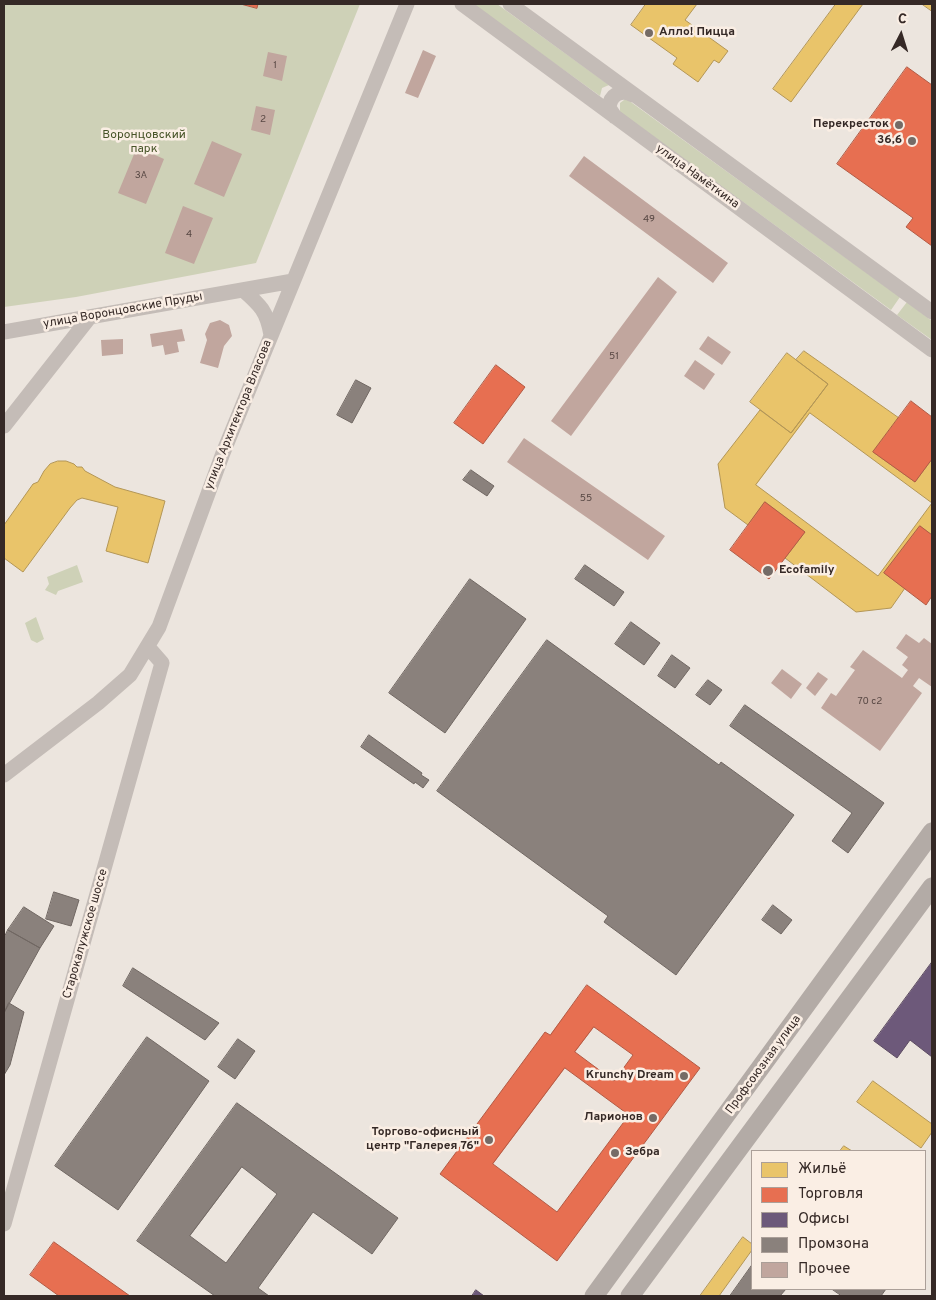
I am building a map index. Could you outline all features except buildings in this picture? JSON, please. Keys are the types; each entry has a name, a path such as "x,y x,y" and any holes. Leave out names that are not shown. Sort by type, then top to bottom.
{"main road":[{"name":"Профсоюзная улица","path":"594,1296 932,832"},
{"path":"630,1296 932,887"}],"street":[{"name":"улица Архитектора Власова","path":"4,775 98,703 130,674 148,648 168,605 223,453 407,4"},
{"name":"улица Намёткина","path":"462,4 932,350"},
{"path":"510,4 932,312"},
{"path":"615,116 610,108 611,98 619,92 633,94"},
{"name":"улица Воронцовские Пруды","path":"4,332 293,281"},
{"path":"242,290 261,307 268,319 271,335"},
{"path":"4,426 88,318"},
{"name":"Старокалужское шоссе","path":"4,1224 162,663 148,648"}],"green space":[{"name":"Воронцовский парк","path":"4,4 360,4 256,263 76,297 4,307"},
{"path":"472,4 497,4 609,85 602,88 600,96"},
{"path":"628,100 900,297 891,310 620,112 620,103"},
{"path":"907,302 932,321 932,340 897,315"},
{"path":"77,565 83,582 58,591 56,595 45,590 49,584 47,577"},
{"path":"36,617 44,639 37,643 31,640 25,623"}],"place":[{"name":"Алло! Пицца","path":"649,33"},
{"name":"Перекресток","path":"899,125"},
{"name":"36,6","path":"912,141"},
{"name":"Ecofamily","path":"768,571"},
{"name":"Krunchy Dream","path":"684,1076"},
{"name":"Ларионов","path":"653,1118"},
{"name":"Торгово-офисный центр \"Галерея 76\"","path":"489,1140"},
{"name":"Зебра","path":"615,1153"}]}
